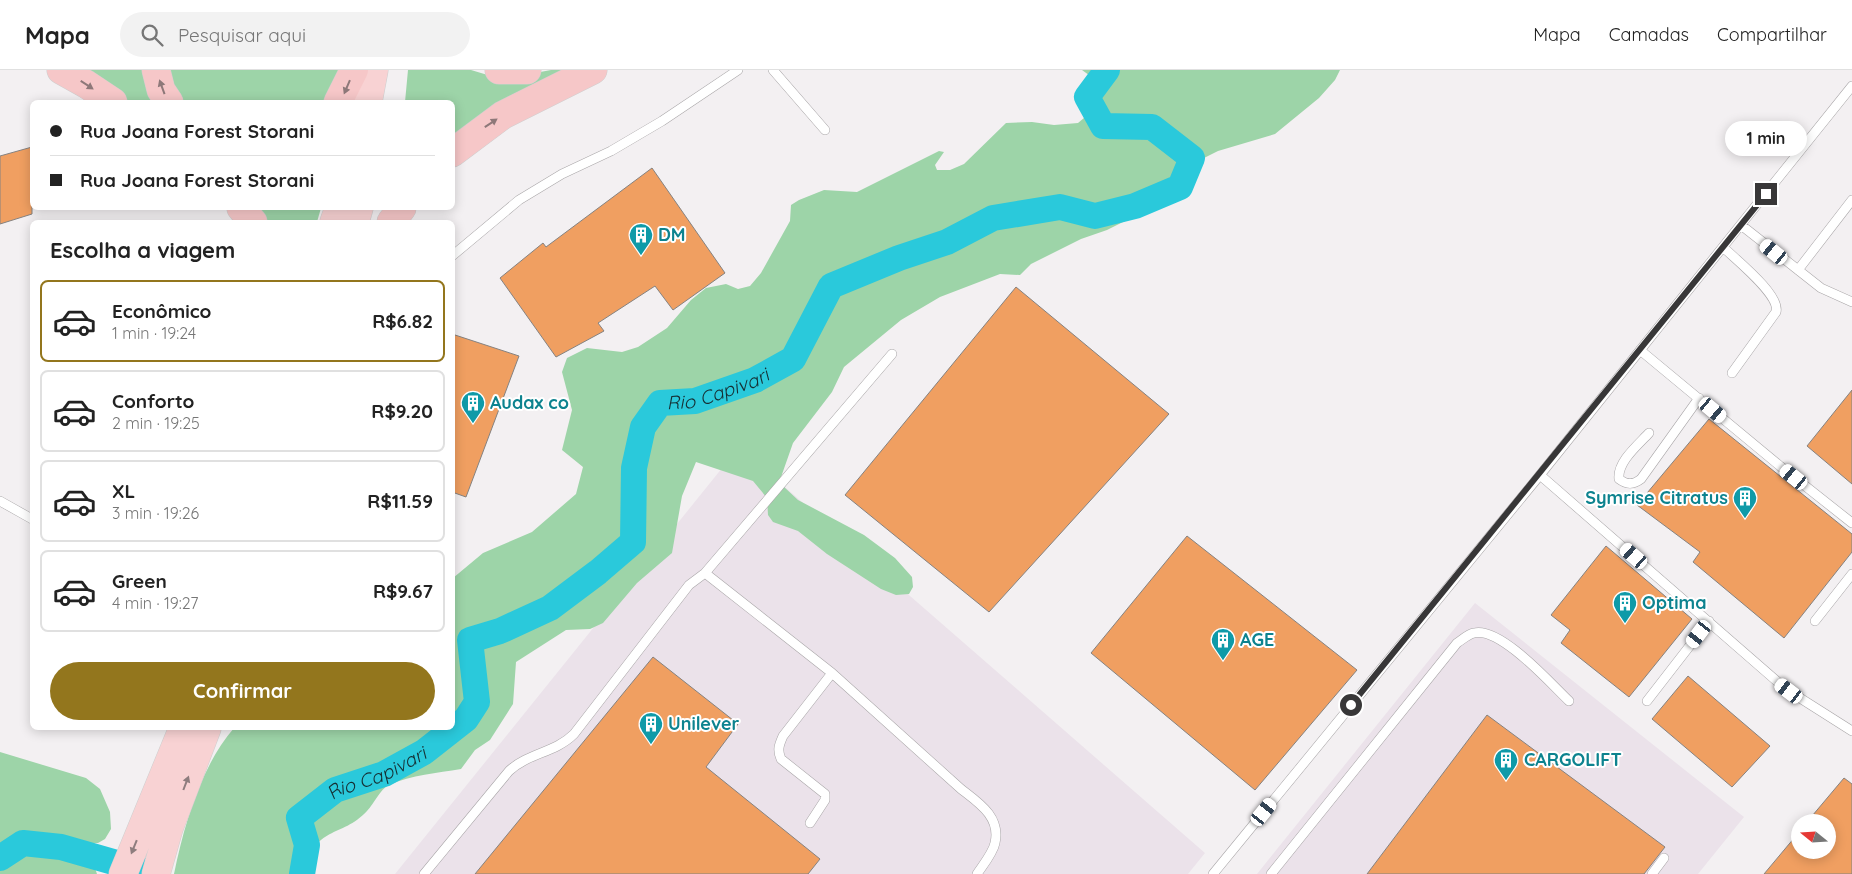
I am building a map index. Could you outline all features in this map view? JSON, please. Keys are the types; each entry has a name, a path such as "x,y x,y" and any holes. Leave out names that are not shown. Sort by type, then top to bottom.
{"highway":[{"path":"61,70 110,100"},
{"path":"156,70 162,90 168,100"},
{"path":"339,100 354,70"},
{"path":"368,100 374,70"},
{"path":"387,100 392,70"},
{"path":"499,70 527,70"},
{"path":"455,151 503,116 593,70"},
{"path":"243,210 251,220"},
{"path":"393,220 400,210"},
{"path":"156,874 157,824 182,730"},
{"path":"123,874 157,824 206,730"}],"lane":[{"path":"455,253 519,200 562,174 611,151 662,121 738,70"},
{"path":"774,70 825,130"},
{"path":"1213,874 1540,475 1852,86"},
{"path":"1798,270 1852,200"},
{"path":"1741,225 1822,288 1852,302"},
{"path":"1723,247 1771,293 1777,306 1776,312 1732,372"},
{"path":"1640,350 1852,523"},
{"path":"424,874 518,762 554,749 565,743 574,734 689,585 705,573 892,354"},
{"path":"1648,432 1628,457 1619,473 1620,479 1625,483 1635,484 1641,479 1699,398"},
{"path":"1540,475 1779,683 1852,731"},
{"path":"0,501 30,518"},
{"path":"705,573 832,673 961,789 983,806 993,818 996,829 995,844 977,874"},
{"path":"1815,621 1852,574"},
{"path":"1647,701 1709,621"},
{"path":"1271,874 1457,643 1474,633 1490,633 1508,643 1569,702"},
{"path":"810,823 826,800 826,794 781,759 778,753 779,744 783,736 832,673"},
{"path":"1652,874 1664,858"}],"shaded area":[{"path":"739,447 1205,853 1188,874 395,874"},
{"path":"1475,603 1744,817 1698,874 1257,874"}],"green space":[{"path":"79,70 147,70 158,100 123,100"},
{"path":"163,70 345,70 330,100 176,100"},
{"path":"408,70 471,70 491,76 519,76 551,70 573,70 455,136 455,100 405,100"},
{"path":"1082,70 1340,70 1335,80 1319,98 1275,134 1218,151 1190,165 1159,201 1107,230 1081,239 1031,264 1020,275 1000,274 940,297 901,320 844,367 832,392 793,443 780,480 783,486 798,500 864,535 895,558 912,577 913,587 909,594 896,595 881,589 827,554 798,531 773,522 768,515 767,498 753,481 696,462 682,496 672,553 637,583 603,623 590,629 566,630 516,662 513,704 490,740 475,750 461,769 416,777 386,787 370,808 357,820 322,839 309,858 305,874 174,874 195,797 212,760 232,730 455,730 455,576 483,553 532,532 576,494 583,467 562,450 572,410 562,372 567,358 587,348 622,352 638,347 667,328 691,300 706,288 726,284 738,289 750,286 761,273 790,221 791,205 799,200 824,190 857,192 939,151 944,152 935,165 937,170 950,170 964,164 1006,123 1032,122 1054,125 1078,123 1097,107 1093,78"},
{"path":"252,210 320,210 318,220 260,220"},
{"path":"0,752 86,778 100,789 110,812 111,829 105,839 98,843 65,844 88,860 95,868 97,874 0,874"}],"building":[{"path":"30,148 30,210 32,210 32,214 0,224 0,156"},
{"name":"DM","path":"652,168 725,273 673,310 655,286 598,323 604,331 556,357 500,278 543,243 546,247"},
{"path":"1016,287 1169,414 989,612 845,495"},
{"name":"Audax co","path":"455,335 519,356 466,497 455,493"},
{"path":"1852,390 1852,484 1807,446"},
{"name":"Symrise Citratus","path":"1709,419 1852,534 1852,552 1784,638 1693,562 1700,552 1637,505"},
{"name":"AGE","path":"1187,536 1357,670 1255,790 1091,653"},
{"name":"Optima","path":"1606,546 1692,619 1629,697 1561,643 1570,630 1551,615"},
{"name":"Unilever","path":"653,657 738,724 706,767 820,859 808,874 475,874"},
{"path":"1688,676 1770,746 1732,787 1652,719"},
{"name":"CARGOLIFT","path":"1487,715 1665,847 1644,874 1367,874"},
{"path":"1844,778 1852,784 1852,874 1764,874 1791,842 1791,859 1836,859 1836,814 1814,814"}],"waterway":[{"name":"Rio Capivari","path":"455,728 466,719 477,702 470,640 500,631 550,608 598,572 633,542 634,468 643,427 660,403 695,401 755,380 793,359 831,286 899,258 947,242 993,218 1060,207 1095,216 1135,206 1180,187 1192,158 1152,127 1103,126 1087,97 1107,70"},
{"name":"Rio Capivari","path":"302,874 307,845 299,818 335,790 384,774 424,752 452,730"},
{"name":"Rio Capivari","path":"0,858 23,843 61,847 155,874"}],"place":[{"name":"DM","path":"641,256"},
{"name":"Audax co","path":"473,424"},
{"name":"Symrise Citratus","path":"1745,519"},
{"name":"Optima","path":"1625,624"},
{"name":"AGE","path":"1223,661"},
{"name":"Unilever","path":"651,745"},
{"name":"CARGOLIFT","path":"1506,781"}],"route":[{"path":"1351,705 1540,475 1766,194"}]}
